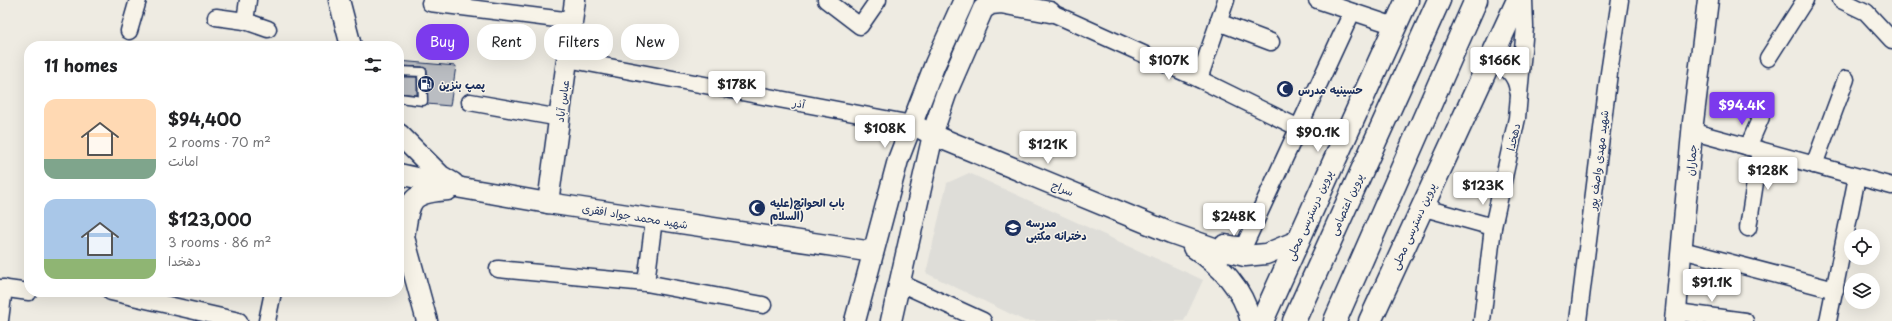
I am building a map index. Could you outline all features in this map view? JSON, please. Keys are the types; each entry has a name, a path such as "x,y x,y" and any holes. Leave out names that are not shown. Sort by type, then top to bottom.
{"main road":[{"name":"پروین درسترسی محلی","path":"1262,321 1407,0"},
{"name":"پروین اعتصامی","path":"1294,321 1439,0"},
{"path":"1336,321 1476,0"},
{"name":"پروین دسترسی محلی","path":"1370,321 1421,207 1518,0"}],"street":[{"path":"129,31 138,0"},
{"path":"245,21 248,0"},
{"path":"338,0 350,41"},
{"name":"عباس آباد","path":"572,24 575,0"},
{"path":"826,0 860,26 878,0"},
{"path":"855,321 898,160 935,64 964,0"},
{"path":"1199,79 1226,0"},
{"path":"1317,0 1395,26"},
{"name":"دهخدا","path":"1482,321 1493,227 1517,118 1525,27 1524,0"},
{"name":"شهید مهدی واصف پور","path":"1578,321 1609,73 1620,0"},
{"name":"جماران","path":"1676,316 1694,132 1693,122 1708,0"},
{"path":"1768,58 1805,0"},
{"path":"1841,0 1866,12 1892,40"},
{"path":"430,2 495,5 572,21"},
{"path":"891,321 933,135 946,94 983,9 991,4 1001,3 1043,6 1199,79 1299,128"},
{"path":"1199,243 1218,242 1244,246 1352,12"},
{"path":"216,17 245,21 268,29"},
{"path":"1218,22 1271,42"},
{"name":"عباس آباد","path":"548,203 567,60"},
{"name":"آذر","path":"572,60 912,124"},
{"path":"1489,61 1501,64 1511,72 1517,82 1519,95"},
{"path":"1814,165 1846,79"},
{"path":"470,102 560,118"},
{"path":"1748,228 1754,149 1761,117"},
{"name":"سراج","path":"912,124 933,135 1171,233 1199,243 1244,256 1266,254 1297,241"},
{"path":"1694,132 1892,186"},
{"path":"404,139 441,176 462,188"},
{"name":"شهید محمد جواد افقری","path":"404,175 462,188 548,203 873,252"},
{"path":"1828,321 1857,177"},
{"path":"404,222 410,204 416,196 428,192 462,188"},
{"path":"1421,207 1493,227"},
{"path":"646,283 654,219"},
{"name":"سراج","path":"1171,233 1210,258 1232,279 1247,308 1251,321"},
{"path":"404,241 427,321"},
{"path":"1682,250 1835,290"},
{"path":"498,269 646,283 763,305"},
{"path":"900,283 983,321"},
{"path":"0,320 2,288 24,291"},
{"path":"132,297 238,321"},
{"path":"267,321 272,297"},
{"path":"1676,316 1745,321"}],"lane":[{"path":"404,71 422,72 423,101 404,99"}],"shaded area":[{"name":"مدرسه دخترانه مکتبی","path":"969,173 1203,280 1184,321 1025,321 926,273 947,183"}],"building":[{"path":"404,61 456,66 450,106 427,104 427,69 422,67 404,66"},
{"path":"404,77 417,77 417,95 404,94"}],"place":[{"name":"پمپ بنزین","path":"426,84"},
{"name":"حسینیه مدرس","path":"1285,89"},
{"name":"باب الحوائج(علیه السلام)","path":"757,208"},
{"name":"مدرسه دخترانه مکتبی","path":"1013,228"}]}
